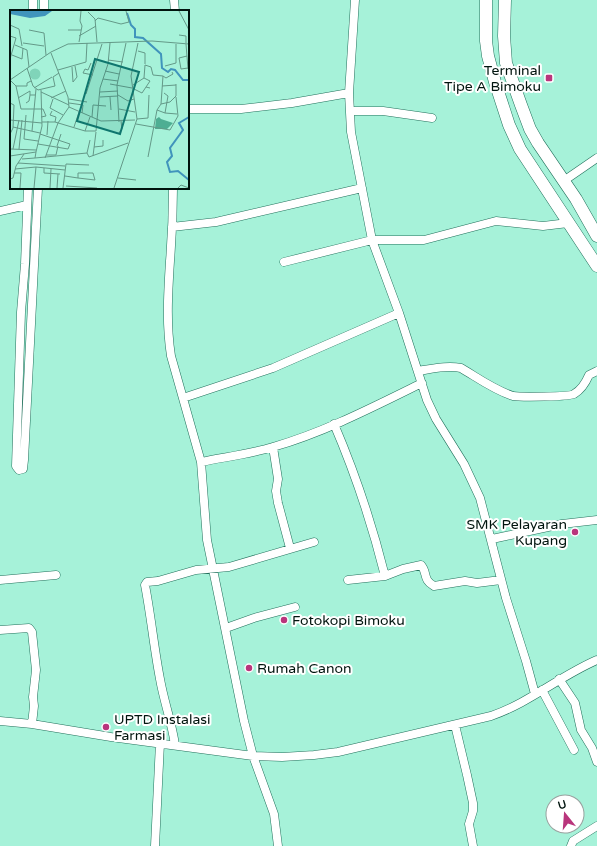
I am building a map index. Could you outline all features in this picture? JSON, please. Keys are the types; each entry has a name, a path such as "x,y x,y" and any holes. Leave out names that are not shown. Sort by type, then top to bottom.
{"highway":[{"path":"486,0 486,41 488,56 514,139 597,266"},
{"path":"505,0 504,36 506,57 510,74 521,105 538,143 564,180 589,220 596,235"},
{"path":"504,110 521,105"},
{"path":"570,226 579,225 589,220"}],"street":[{"path":"33,10 34,0"},
{"path":"174,0 175,10"},
{"path":"355,0 349,93 351,132 372,240 399,313 427,400 436,419 476,486 492,540 501,580 526,661 538,692 574,750"},
{"path":"189,109 241,109 299,102 349,93"},
{"path":"350,111 383,111 432,118"},
{"path":"564,180 597,158"},
{"path":"172,227 216,222 362,188"},
{"path":"28,189 21,312 16,466 20,470 23,468 24,453 38,189"},
{"path":"173,189 168,308 168,333 171,356 201,462 207,540 244,721 253,756 274,814 278,846"},
{"path":"0,211 28,205"},
{"path":"284,262 372,240 424,240 496,221 543,226 570,226"},
{"path":"183,398 273,368 399,313"},
{"path":"418,371 447,367 461,368 497,389 513,396 551,397 574,394 586,382 589,375 597,371"},
{"path":"201,462 273,447 334,424 422,383"},
{"path":"334,424 350,462 370,522 385,576"},
{"path":"273,447 278,479 276,491 278,503 290,548"},
{"path":"492,540 562,524 597,520"},
{"path":"175,745 173,729 164,703 145,585 148,582 158,581 190,572 228,567 314,542"},
{"path":"348,580 385,576 402,569 421,565 424,569 425,577 428,583 437,587 465,581 477,583 501,580"},
{"path":"0,580 56,575"},
{"path":"226,628 254,618 295,607"},
{"path":"0,630 29,628 32,632 36,670 32,724"},
{"path":"0,721 32,724 253,756 282,757 314,755 332,753 487,718 508,710 560,679 597,660"},
{"path":"560,679 575,703 581,730 592,748 597,762"},
{"path":"455,725 473,802 473,815 469,824 473,846"},
{"path":"155,846 160,743"},
{"path":"571,846 573,841 597,826"}],"place":[{"name":"Terminal Tipe A Bimoku","path":"549,78"},
{"name":"SMK Pelayaran Kupang","path":"575,532"},
{"name":"Fotokopi Bimoku","path":"284,620"},
{"name":"Rumah Canon","path":"249,668"},
{"name":"UPTD Instalasi Farmasi","path":"106,727"}]}
